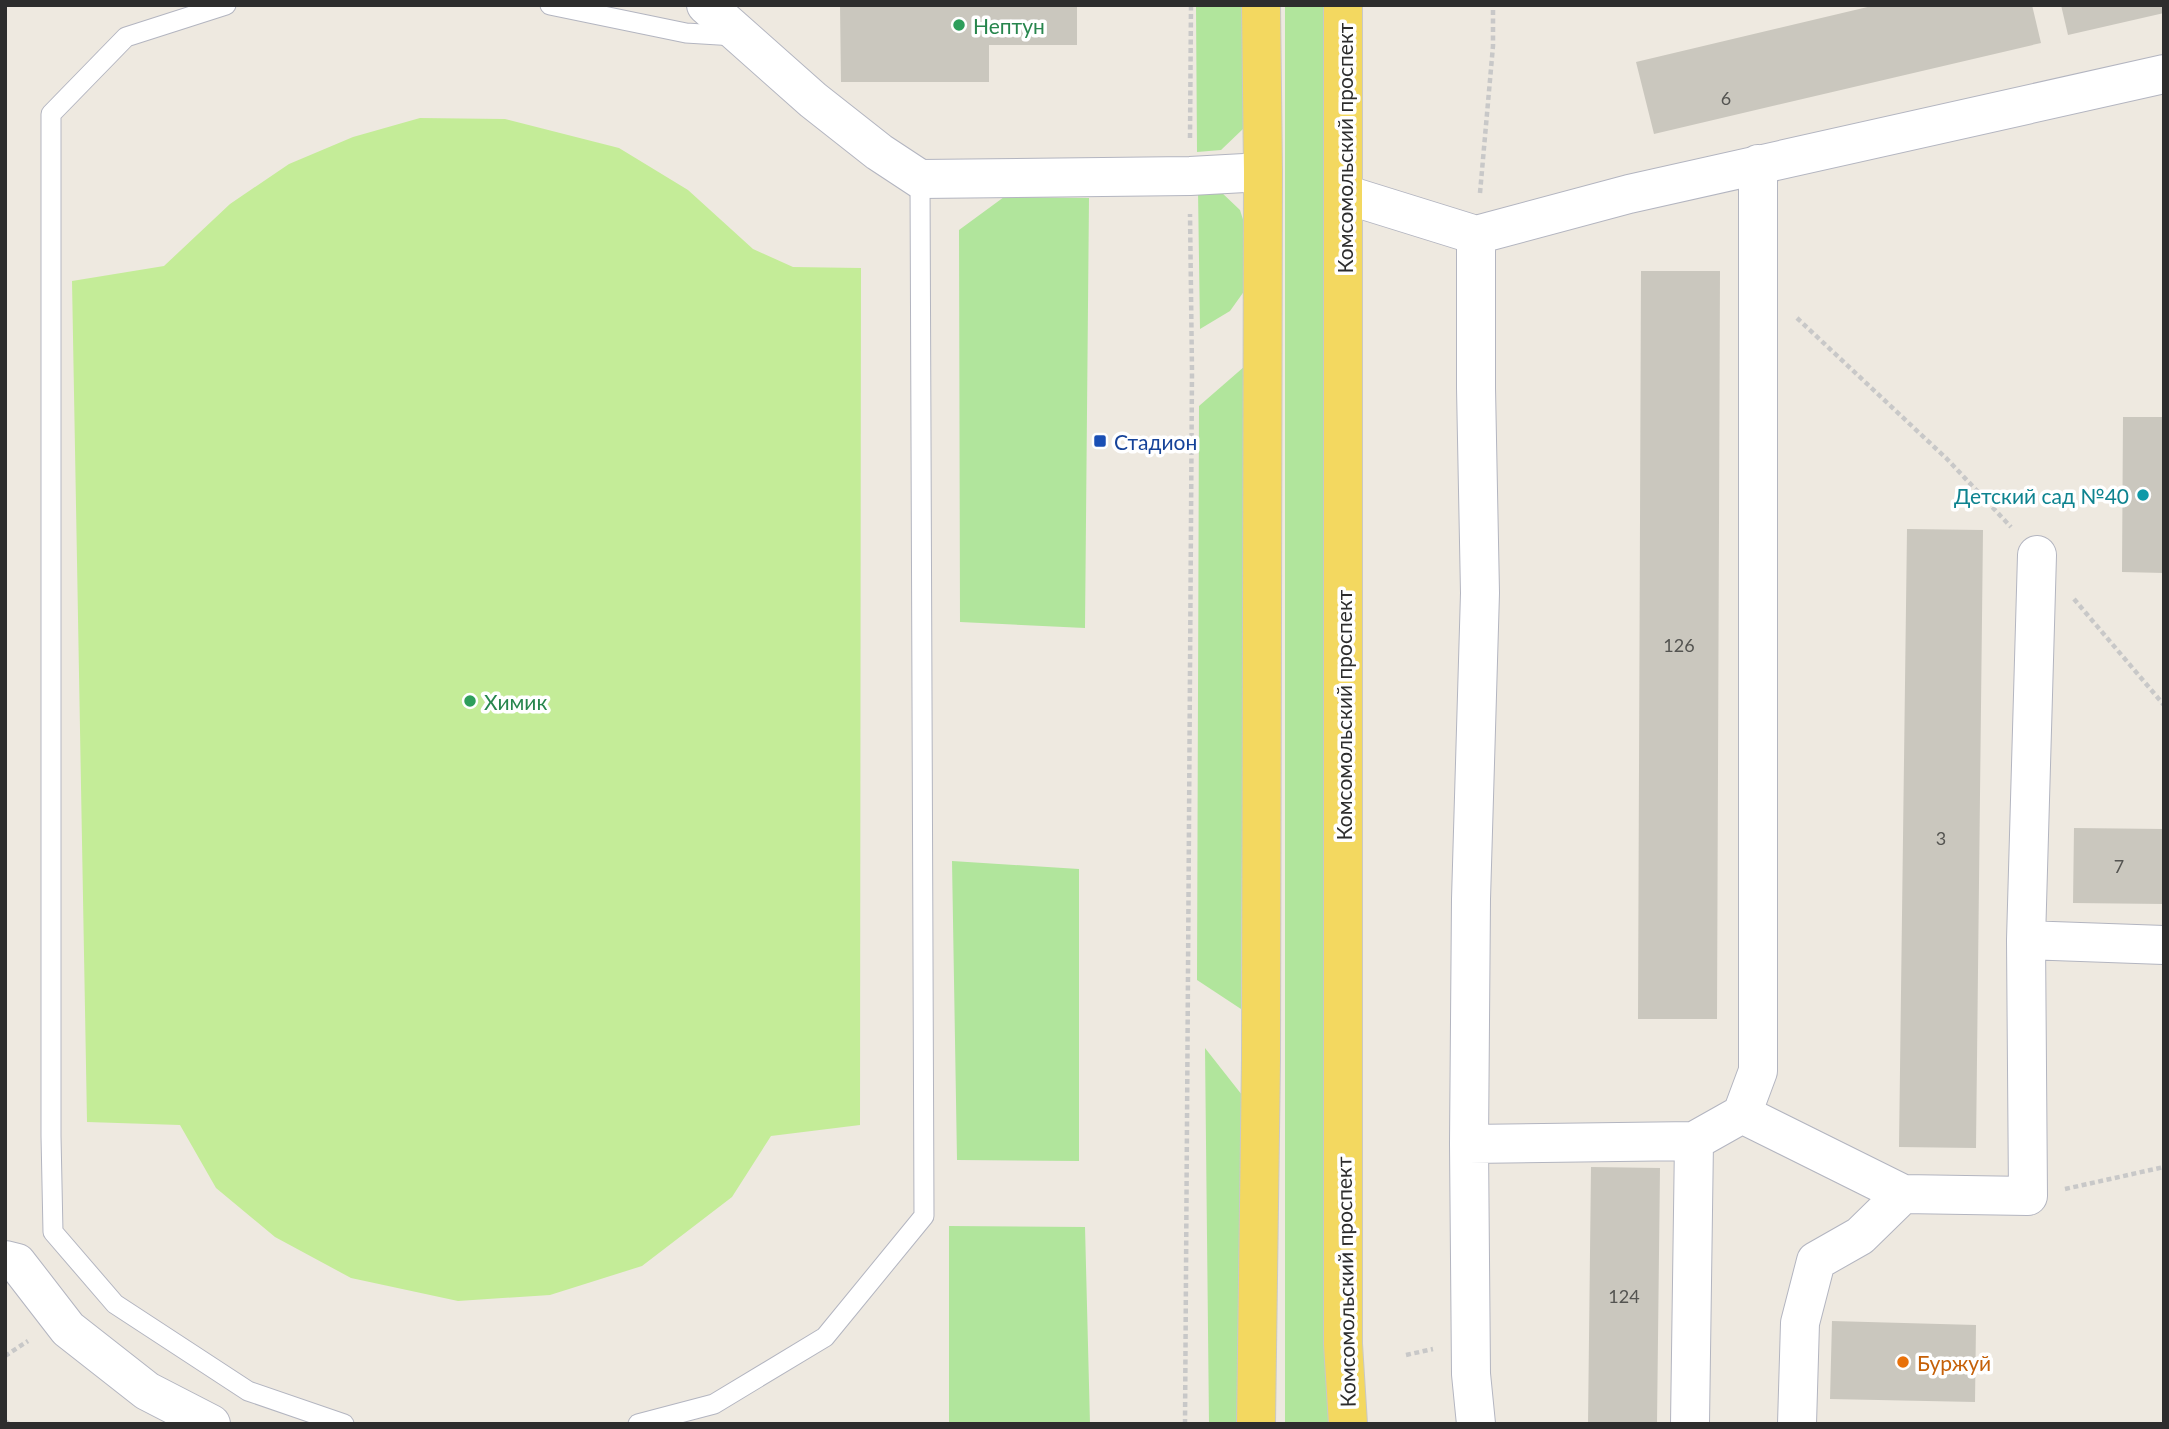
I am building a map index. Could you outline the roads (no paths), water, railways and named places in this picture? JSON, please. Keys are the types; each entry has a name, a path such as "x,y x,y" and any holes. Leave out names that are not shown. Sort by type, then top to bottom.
{"main road":[{"path":"1256,1424 1261,1060 1261,5"},
{"name":"Комсомольский проспект","path":"1343,5 1343,1316 1348,1424"}],"street":[{"path":"706,5 813,100 879,152 920,179 1190,176 1263,172"},
{"path":"1344,194 1476,235 1629,194 2164,74"},
{"path":"1469,1144 1694,1141 1742,1114 1758,1071 1758,164"},
{"path":"1476,235 1480,593 1471,899 1469,1144 1471,1374 1476,1424"},
{"path":"1742,1114 1903,1194 2028,1196 2026,940 2037,555"},
{"path":"2026,940 2164,945"},
{"path":"1690,1424 1694,1141"},
{"path":"1797,1424 1800,1323 1816,1261 1860,1236 1903,1194"},
{"path":"5,1260 17,1263 68,1329 147,1391 211,1424"}],"lane":[{"path":"226,5 126,37 51,114 53,1232 116,1304 248,1391 344,1424"},
{"path":"550,5 686,33 744,37"},
{"path":"638,1424 714,1404 825,1337 924,1216 920,179"}],"place":[{"name":"Нептун","path":"959,25"},
{"name":"Стадион","path":"1100,441"},
{"name":"Детский сад №40","path":"2143,495"},
{"name":"Химик","path":"470,701"},
{"name":"Буржуй","path":"1903,1362"}]}
